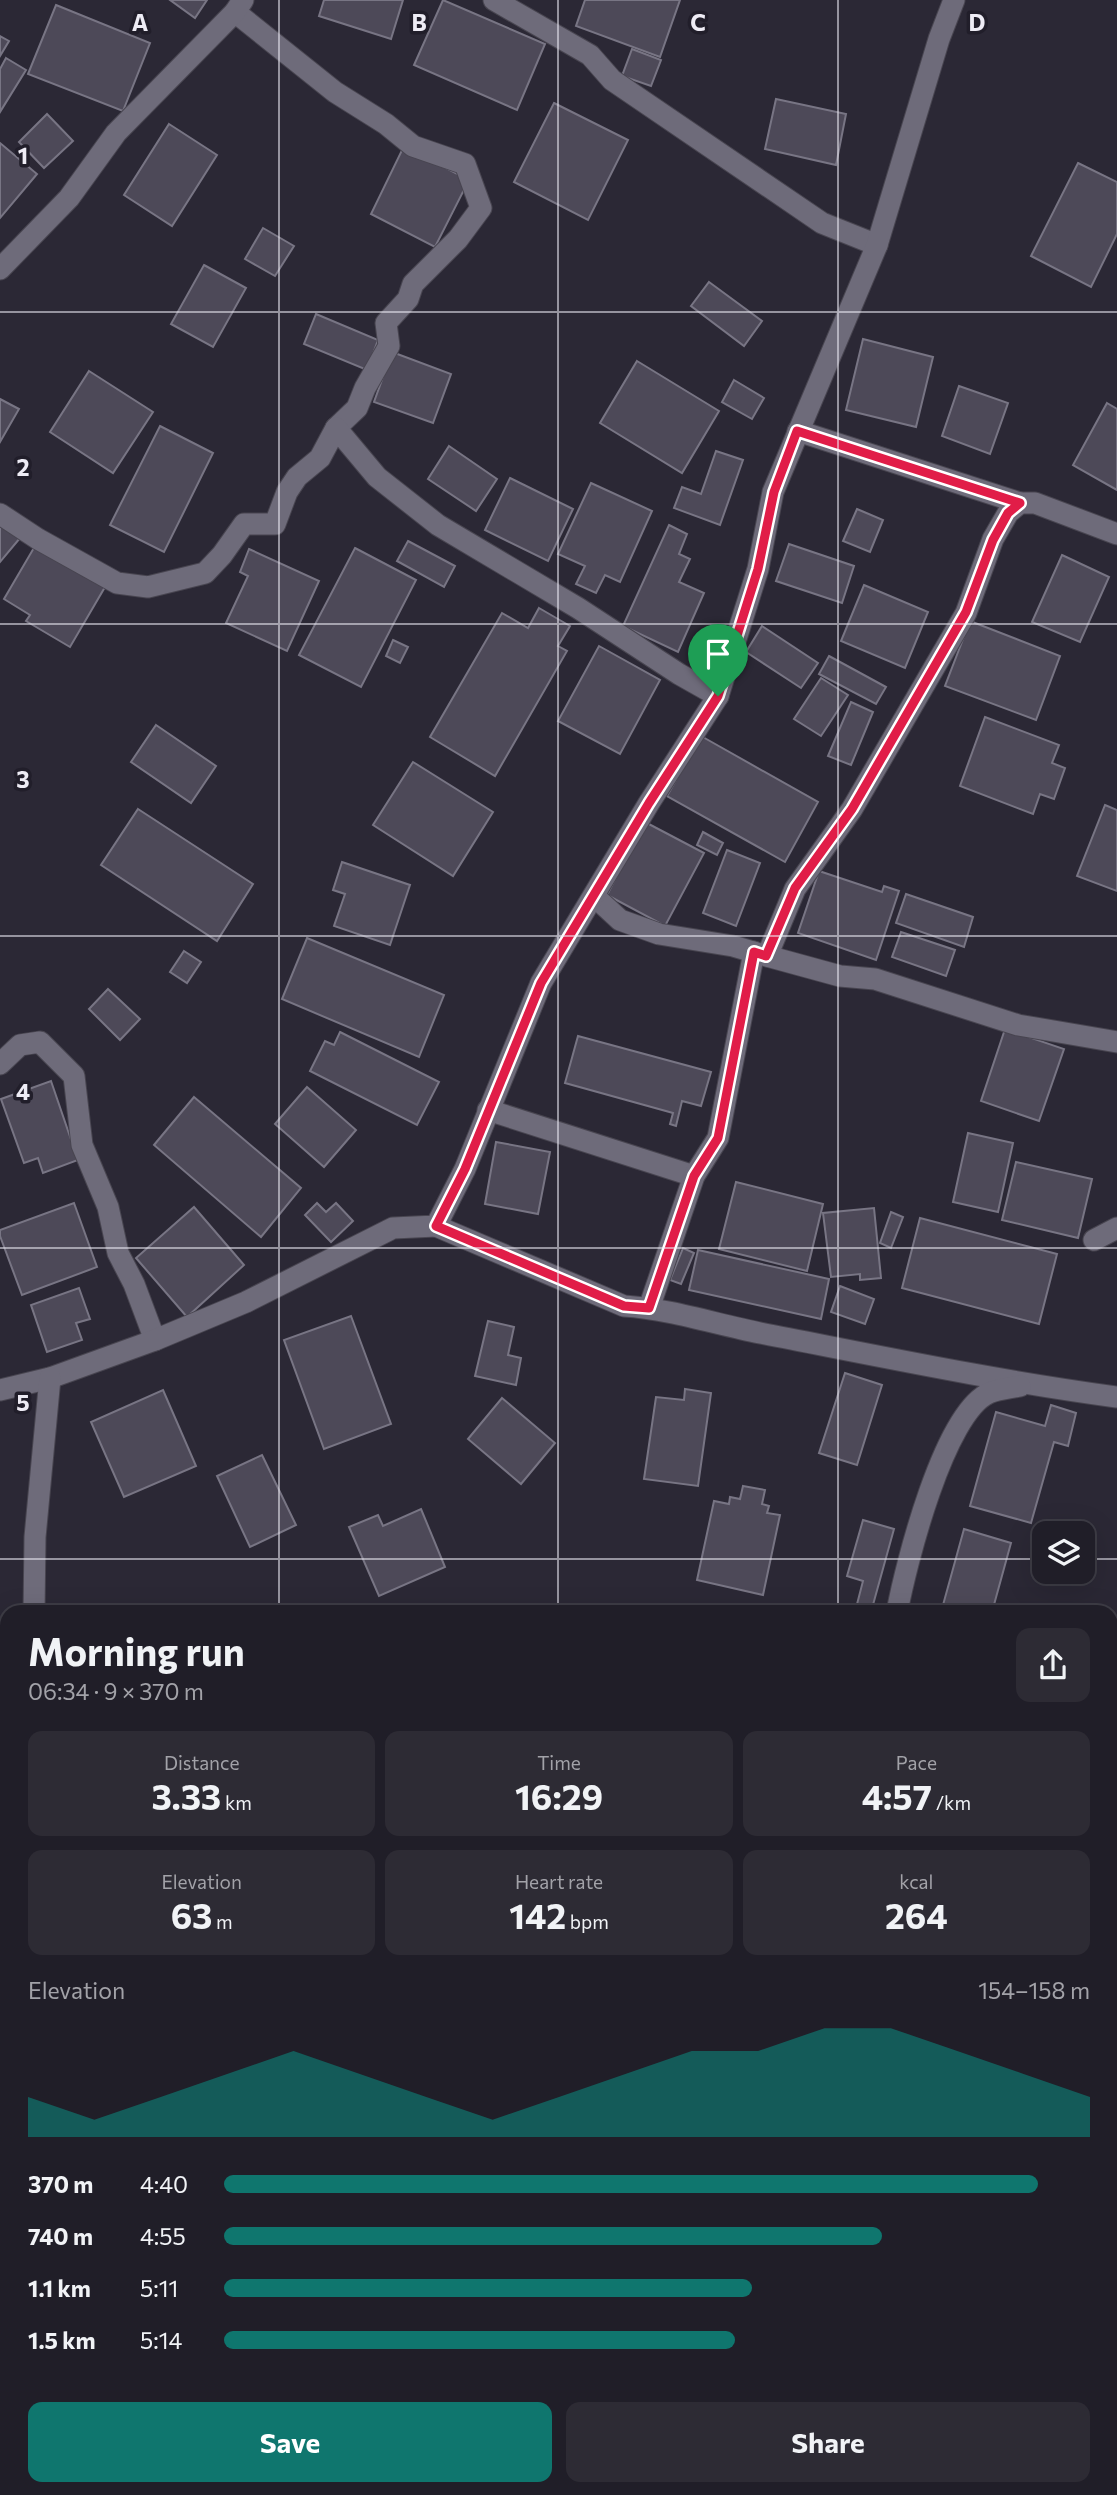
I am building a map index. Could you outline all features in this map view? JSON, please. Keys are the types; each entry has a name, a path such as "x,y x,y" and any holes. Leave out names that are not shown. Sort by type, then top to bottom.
{"street":[{"path":"494,0 590,55 612,80 822,223 877,246"},
{"path":"436,1226 465,1169 541,983 649,803 718,696 758,569 774,492 797,431 877,246 939,39 954,0"},
{"path":"0,269 69,198 116,133 239,6 335,92 386,124 413,146 465,164 481,208 458,239 413,284 408,299 386,323 389,346 357,408 336,428 320,457 297,477 286,492 275,524 244,524 205,573 148,587 117,583 38,539 0,514"},
{"path":"336,428 377,477 438,525 578,608 679,674 718,696"},
{"path":"797,431 1020,503 1035,503 1117,534"},
{"path":"649,1308 694,1176 718,1138 760,954 795,888 852,809 966,612 998,531 1008,513 1020,503"},
{"path":"594,896 620,920 659,934 733,946 840,976 887,983 1018,1025 1117,1042"},
{"path":"0,1064 20,1045 40,1042 74,1076 82,1145 108,1207 118,1253 134,1284 155,1340"},
{"path":"488,1110 694,1176"},
{"path":"0,1390 50,1378 155,1340 246,1302 393,1228 436,1226 624,1306 649,1308 725,1326 1029,1384 1117,1397"},
{"path":"1094,1240 1117,1228"},
{"path":"34,1605 36,1537 50,1378"},
{"path":"899,1605 937,1467 963,1416 988,1393 1029,1384"}],"building":[{"path":"170,0 207,0 195,18"},
{"path":"324,0 403,0 391,39 319,16"},
{"path":"443,0 545,44 517,110 414,65"},
{"path":"585,0 680,0 660,57 576,26"},
{"path":"56,5 150,43 123,111 28,74"},
{"path":"0,36 9,41 0,56"},
{"path":"632,49 661,60 651,86 622,76"},
{"path":"6,58 26,70 0,112 0,69"},
{"path":"776,99 846,114 836,165 765,149"},
{"path":"554,103 628,140 588,220 514,182"},
{"path":"47,114 73,141 44,168 19,142"},
{"path":"169,124 217,155 172,226 124,195"},
{"path":"0,143 37,174 0,218"},
{"path":"404,146 469,180 435,247 371,214"},
{"path":"1078,163 1117,182 1117,234 1091,287 1031,256"},
{"path":"263,228 294,246 275,276 245,259"},
{"path":"204,265 246,288 213,347 171,324"},
{"path":"709,282 762,321 744,346 691,306"},
{"path":"316,314 378,340 367,370 304,344"},
{"path":"863,339 933,357 916,427 846,410"},
{"path":"392,352 451,374 433,423 374,402"},
{"path":"637,361 719,411 682,473 600,423"},
{"path":"89,371 153,412 113,473 50,432"},
{"path":"734,380 764,398 752,419 722,402"},
{"path":"959,386 1008,403 990,454 942,436"},
{"path":"0,399 19,409 0,442"},
{"path":"1107,403 1117,409 1117,490 1073,465"},
{"path":"160,426 213,453 164,552 110,525"},
{"path":"449,446 497,479 476,511 428,479"},
{"path":"716,451 743,460 720,525 674,508 682,487 701,494"},
{"path":"510,478 573,509 548,561 485,530"},
{"path":"591,483 652,511 620,582 605,575 596,593 576,584 585,566 558,554"},
{"path":"857,509 883,520 870,552 843,541"},
{"path":"0,521 20,538 0,562"},
{"path":"669,525 687,534 679,554 690,559 679,582 704,593 678,652 623,626"},
{"path":"408,541 455,566 444,587 397,561"},
{"path":"789,544 854,566 842,603 776,581"},
{"path":"35,546 105,587 70,647 26,621 30,615 4,599"},
{"path":"355,548 416,580 361,687 299,655"},
{"path":"249,549 319,581 287,651 226,623 248,576 240,572"},
{"path":"1062,555 1109,577 1080,642 1032,622"},
{"path":"864,585 928,612 905,668 841,641"},
{"path":"539,608 570,626 558,646 567,651 495,776 430,737 502,613 528,628"},
{"path":"970,621 1060,656 1036,720 945,686"},
{"path":"762,626 818,663 801,688 746,652"},
{"path":"393,640 408,647 400,663 386,656"},
{"path":"599,646 660,680 620,754 558,721"},
{"path":"829,656 886,687 876,704 819,674"},
{"path":"821,678 848,695 821,736 794,719"},
{"path":"851,702 873,712 851,765 828,756"},
{"path":"985,717 1059,745 1052,763 1065,768 1054,799 1040,794 1033,814 960,786"},
{"path":"156,725 216,766 191,803 131,762"},
{"path":"701,736 818,802 785,862 667,796"},
{"path":"413,762 493,812 453,876 373,825"},
{"path":"1105,805 1117,810 1117,891 1077,876"},
{"path":"138,809 253,884 217,941 101,865"},
{"path":"645,822 704,853 665,926 607,895"},
{"path":"703,832 723,843 717,855 697,845"},
{"path":"727,850 760,863 736,926 703,913"},
{"path":"342,862 410,885 390,945 334,926 345,894 333,890"},
{"path":"819,871 882,892 884,886 899,891 876,960 798,933"},
{"path":"906,894 973,917 964,947 896,923"},
{"path":"901,932 955,950 946,976 892,957"},
{"path":"307,938 444,995 419,1057 282,999"},
{"path":"184,951 201,962 187,983 170,972"},
{"path":"108,989 140,1019 120,1040 89,1009"},
{"path":"1005,1029 1064,1049 1039,1121 981,1101"},
{"path":"340,1032 439,1082 417,1125 310,1071 325,1041 334,1045"},
{"path":"578,1036 711,1072 701,1106 682,1101 676,1126 670,1124 673,1113 565,1083"},
{"path":"51,1081 78,1160 43,1173 38,1158 24,1163 1,1099"},
{"path":"307,1087 356,1130 324,1167 275,1124"},
{"path":"194,1097 301,1188 261,1237 154,1145"},
{"path":"968,1133 1013,1143 998,1212 953,1202"},
{"path":"496,1142 550,1152 538,1214 485,1204"},
{"path":"1016,1162 1092,1179 1078,1238 1002,1220"},
{"path":"736,1182 823,1204 807,1271 719,1249"},
{"path":"74,1203 97,1267 22,1295 0,1230"},
{"path":"317,1203 326,1212 336,1203 353,1221 331,1242 305,1215"},
{"path":"194,1207 244,1265 187,1317 136,1258"},
{"path":"874,1208 881,1278 860,1280 860,1274 831,1277 823,1213"},
{"path":"891,1212 903,1217 891,1248 880,1243"},
{"path":"920,1218 1057,1254 1039,1324 902,1288"},
{"path":"683,1248 694,1253 681,1284 670,1280"},
{"path":"698,1250 829,1279 821,1319 689,1290"},
{"path":"840,1286 874,1299 865,1324 831,1312"},
{"path":"79,1288 90,1319 76,1323 82,1340 47,1352 31,1305"},
{"path":"351,1316 391,1424 324,1449 284,1340"},
{"path":"488,1321 514,1327 508,1355 521,1358 516,1385 475,1376"},
{"path":"845,1373 882,1385 857,1465 819,1453"},
{"path":"685,1389 711,1393 698,1486 644,1479 656,1397 684,1400"},
{"path":"163,1390 196,1466 124,1497 91,1422"},
{"path":"502,1398 555,1443 521,1484 468,1439"},
{"path":"1051,1405 1076,1413 1068,1446 1054,1442 1031,1523 970,1506 996,1412 1045,1426"},
{"path":"262,1455 296,1525 250,1547 217,1476"},
{"path":"743,1486 765,1490 762,1504 769,1506 767,1513 780,1515 763,1595 697,1580 714,1501 729,1504 730,1497 740,1499"},
{"path":"421,1509 445,1567 379,1596 349,1527 378,1515 383,1526"},
{"path":"863,1520 894,1529 873,1605 857,1605 863,1581 847,1576"},
{"path":"964,1529 1011,1543 994,1605 943,1605"}],"route":[{"path":"797,431 1020,503 1008,513 993,540 966,612 852,809 795,888 766,956 754,952 718,1138 694,1176 649,1308 624,1306 436,1226 465,1169 541,983 649,803 718,696 758,569 774,492 797,431"}]}
